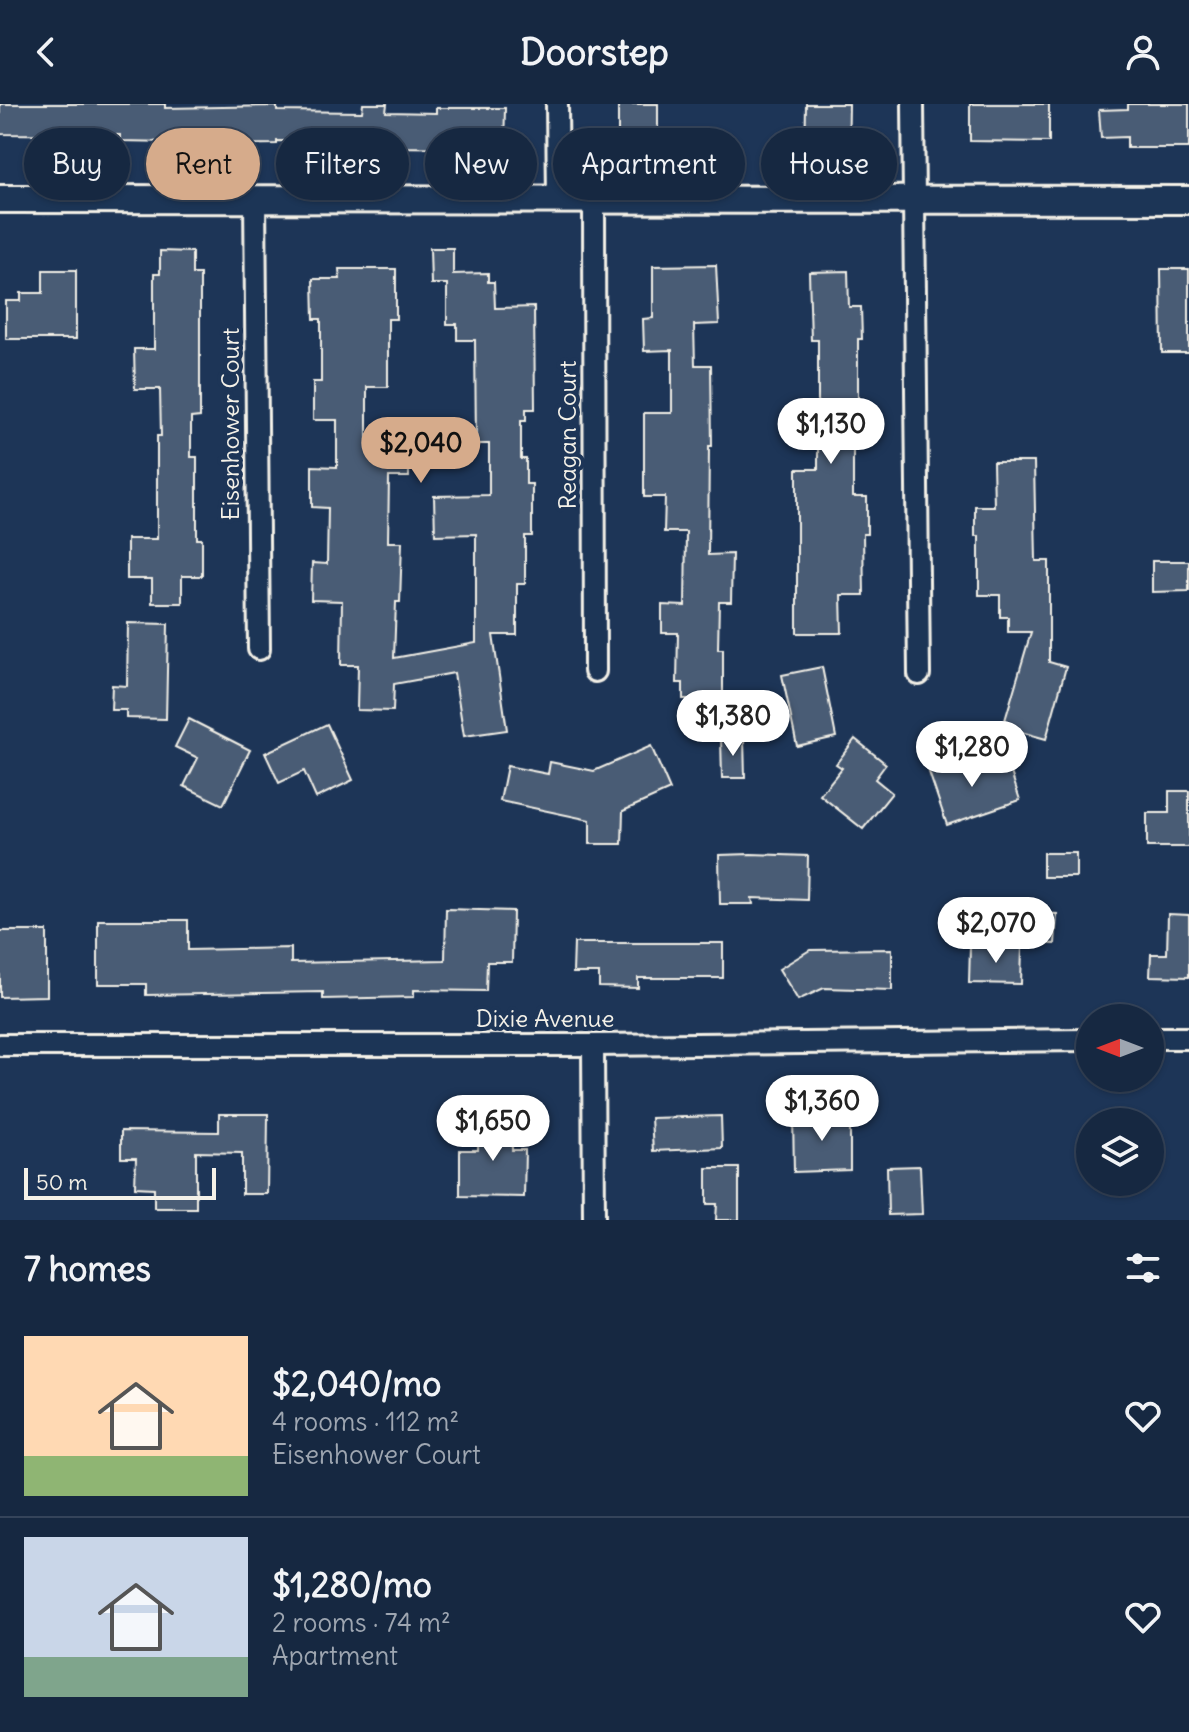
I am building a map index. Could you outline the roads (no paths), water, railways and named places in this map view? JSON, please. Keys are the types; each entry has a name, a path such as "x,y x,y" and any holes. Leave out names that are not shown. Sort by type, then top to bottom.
{"street":[{"path":"557,104 557,128"},
{"path":"913,104 919,674"},
{"path":"0,199 146,198"},
{"path":"260,198 553,199"},
{"path":"745,199 1189,200"},
{"name":"Eisenhower Court","path":"255,200 259,649"},
{"name":"Reagan Court","path":"594,200 595,671"},
{"path":"1164,1038 1189,1038"},
{"name":"Dixie Avenue","path":"0,1045 593,1045 1076,1040"},
{"path":"593,1045 594,1220"}]}
